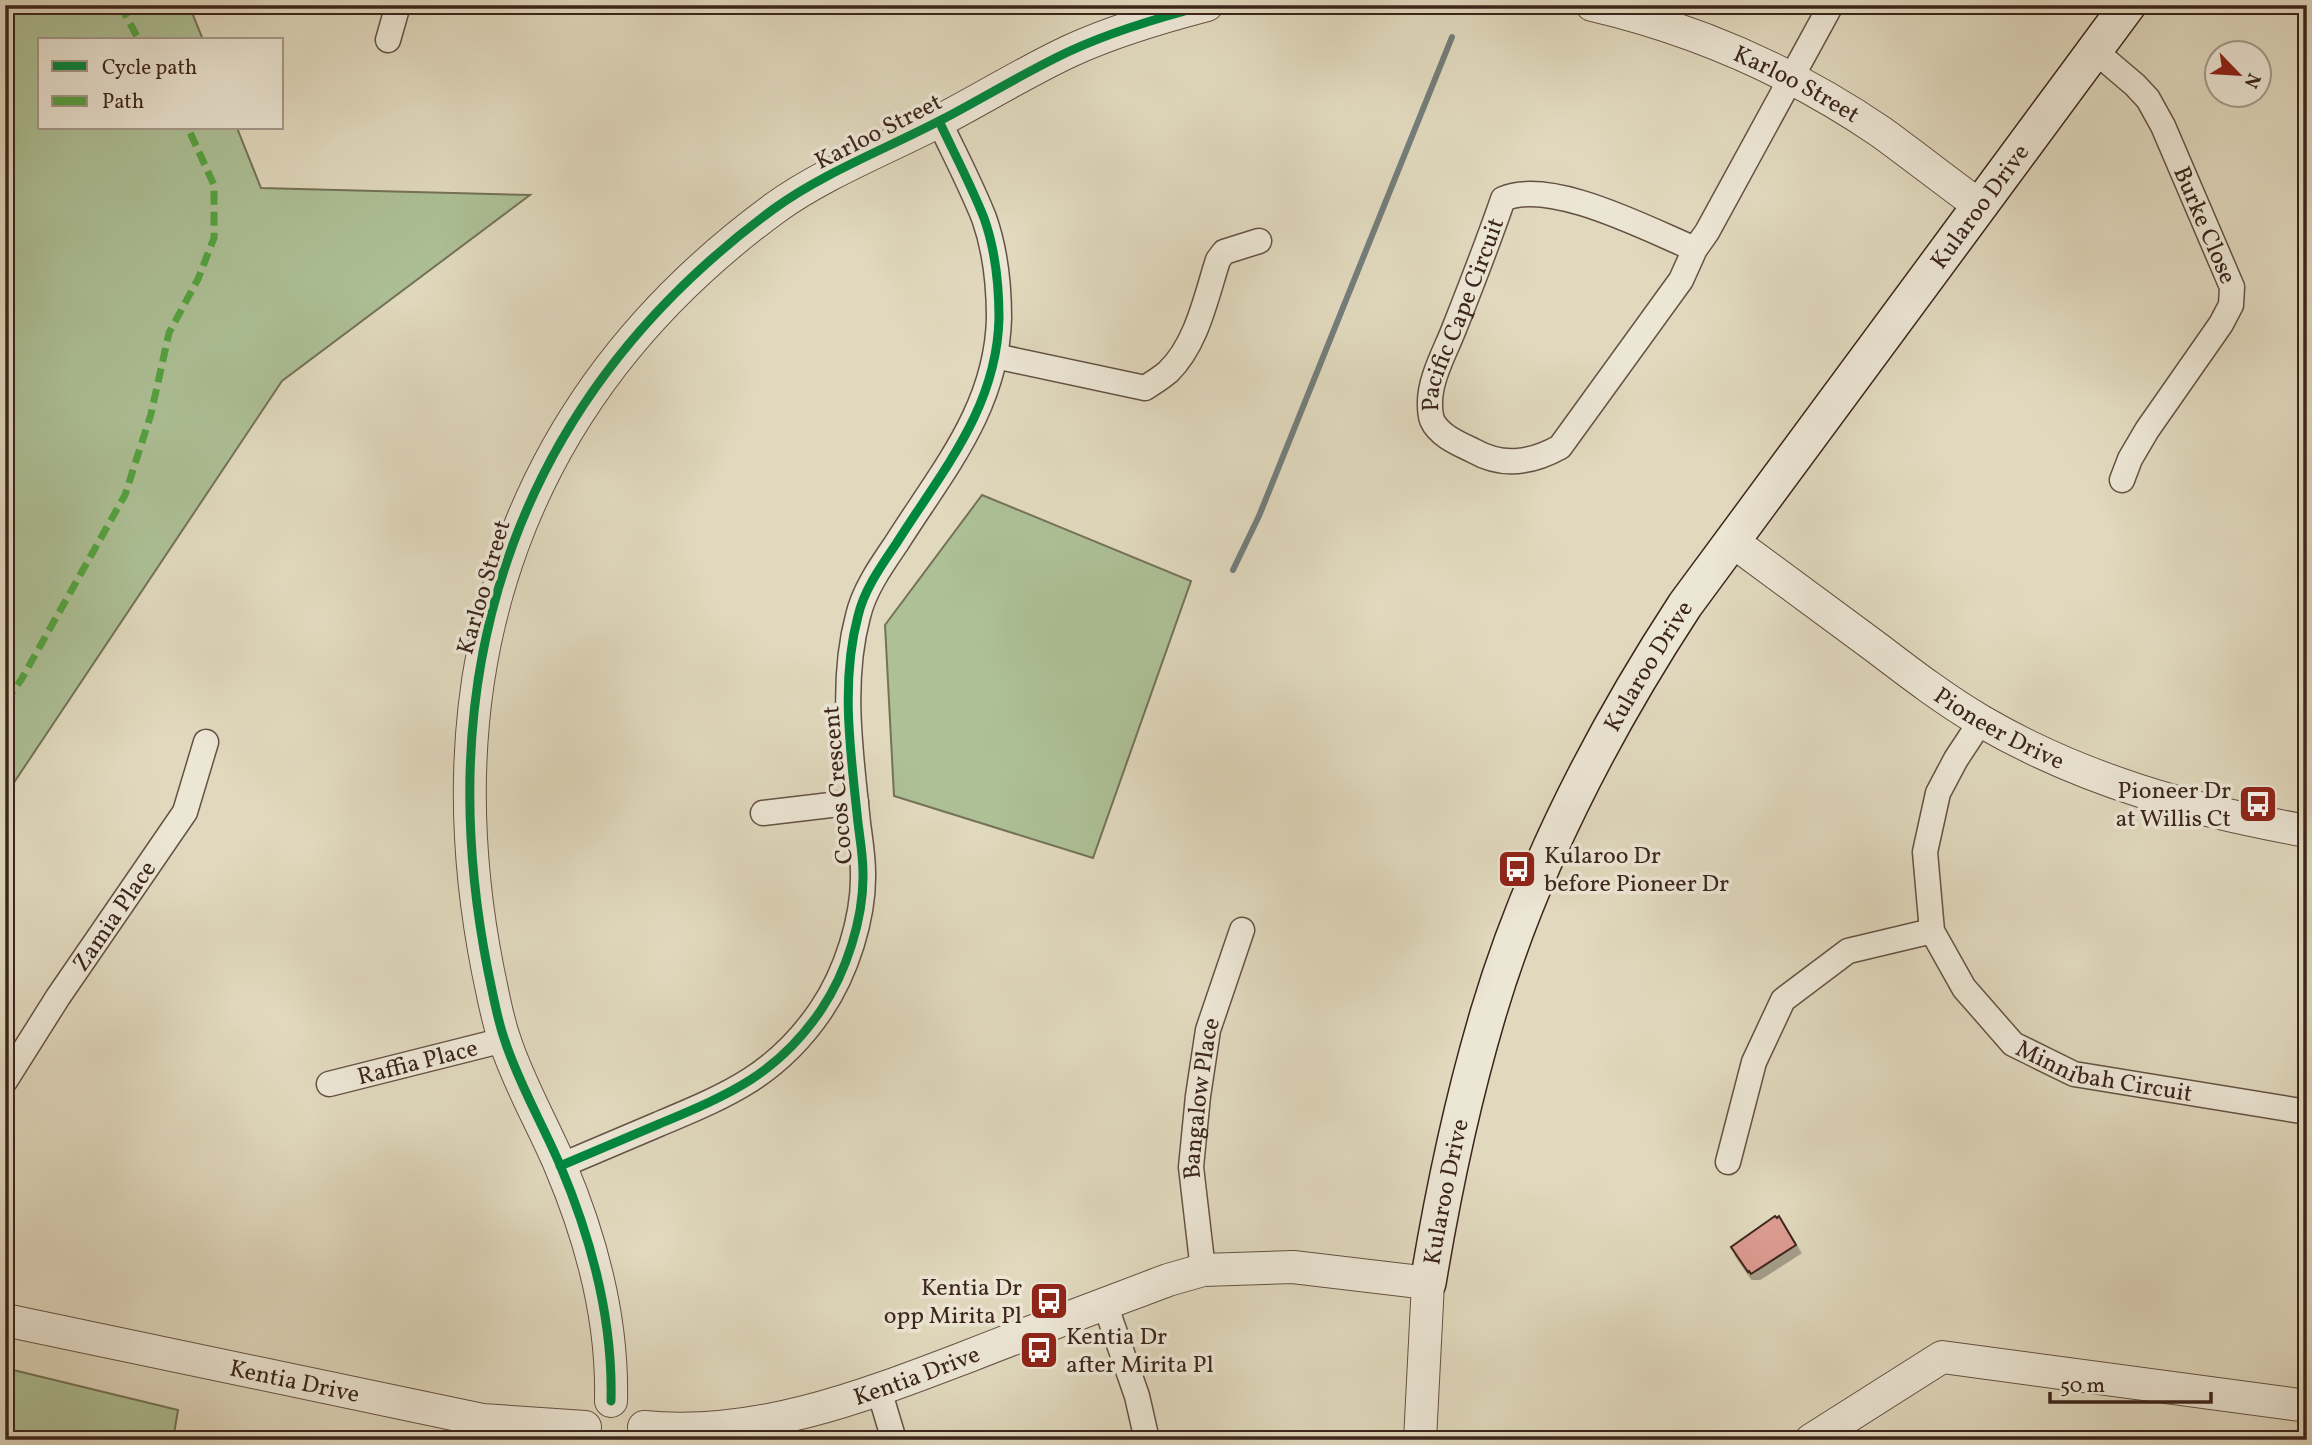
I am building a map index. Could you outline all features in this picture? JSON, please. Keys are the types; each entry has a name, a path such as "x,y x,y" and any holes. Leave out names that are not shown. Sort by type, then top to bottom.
{"main road":[{"name":"Kularoo Drive","path":"1428,1283 1445,1184 1488,1014 1535,885 1587,771 1641,673 1732,541 2128,5"}],"street":[{"path":"388,40 398,5"},
{"name":"Karloo Street","path":"611,1401 612,1366 601,1294 585,1237 560,1166 532,1109 504,1040 475,894 468,823 471,746 478,679 491,613 528,503 567,429 608,369 670,296 725,247 780,204 1071,51 1145,23 1207,5"},
{"name":"Karloo Street","path":"1592,5 1634,15 1700,37 1792,78 1881,132 1980,206"},
{"name":"Pacific Cape Circuit","path":"1695,249 1571,199 1537,193 1516,193 1503,199 1436,376 1429,404 1433,421 1443,434 1481,455 1502,460 1523,462 1540,458 1560,447 1681,280 1695,249 1707,232 1831,5"},
{"name":"Burke Close","path":"2095,51 2148,99 2163,126 2233,294 2231,305 2221,324 2147,430 2130,459 2122,480"},
{"name":"Cocos Crescent","path":"560,1166 726,1096 766,1071 794,1045 821,1010 840,975 855,932 863,875 849,719 848,672 858,612 873,578 963,440 984,400 995,356 999,318 996,273 984,220 939,121"},
{"path":"995,356 1145,388 1167,373 1185,349 1199,319 1218,260 1224,252 1259,241"},
{"name":"Pioneer Drive","path":"1732,541 1932,690 1981,721 2038,751 2106,781 2221,815 2307,831"},
{"name":"Minnibah Circuit","path":"1981,721 1938,793 1925,852 1933,932 1964,988 2012,1044 2074,1074 2307,1112"},
{"name":"Zamia Place","path":"5,1081 58,997 185,812 205,742"},
{"path":"764,813 856,802"},
{"name":"Bangalow Place","path":"1203,1270 1191,1167 1198,1096 1208,1030 1242,930"},
{"path":"1728,1162 1754,1062 1783,1000 1847,951 1933,932"},
{"name":"Raffia Place","path":"329,1084 504,1040"},
{"name":"Kentia Drive","path":"643,1434 732,1428 811,1411 879,1390 1105,1304 1203,1270 1293,1267 1428,1283"},
{"name":"Kularoo Drive","path":"1420,1440 1428,1283"},
{"path":"1105,1304 1137,1396 1147,1440"},
{"name":"Kentia Drive","path":"5,1320 482,1420 585,1433"},
{"path":"1811,1440 1942,1357 2307,1406"},
{"path":"879,1390 894,1440"},
{"path":"585,1433 593,1410 611,1401 633,1407 641,1416 643,1434"}],"green space":[{"path":"5,5 189,5 202,38 38,38 38,130 238,130 261,188 530,195 282,381 5,796"},
{"path":"982,495 1191,581 1093,858 894,796 885,625"},
{"path":"5,1368 178,1410 173,1440 5,1440"}],"building":[{"path":"1775,1216 1779,1216 1796,1245 1751,1274 1731,1247"}],"waterway":[{"path":"1233,570 1259,516 1452,37"}],"marked path":[{"path":"120,5 138,38"},
{"path":"5,702 21,680 125,495 151,414 169,333 198,279 214,238 214,185 189,130"}],"cycle path":[{"path":"611,1401 608,1341 598,1280 571,1193 502,1033 488,971 472,857 471,748 485,644 513,544 556,450 614,363 687,282 775,208 835,172 943,119 1070,51 1137,25 1207,5"},
{"path":"560,1166 707,1103 769,1067 787,1051 821,1010 846,962 857,926 863,890 848,693 849,667 858,616 874,578 964,437 989,381 996,351 999,306 991,242 979,206 939,121"}],"place":[{"name":"Pioneer Dr at Willis Ct","path":"2258,804"},
{"name":"Kularoo Dr before Pioneer Dr","path":"1517,869"},
{"name":"Kentia Dr opp Mirita Pl","path":"1049,1301"},
{"name":"Kentia Dr after Mirita Pl","path":"1039,1350"}]}
